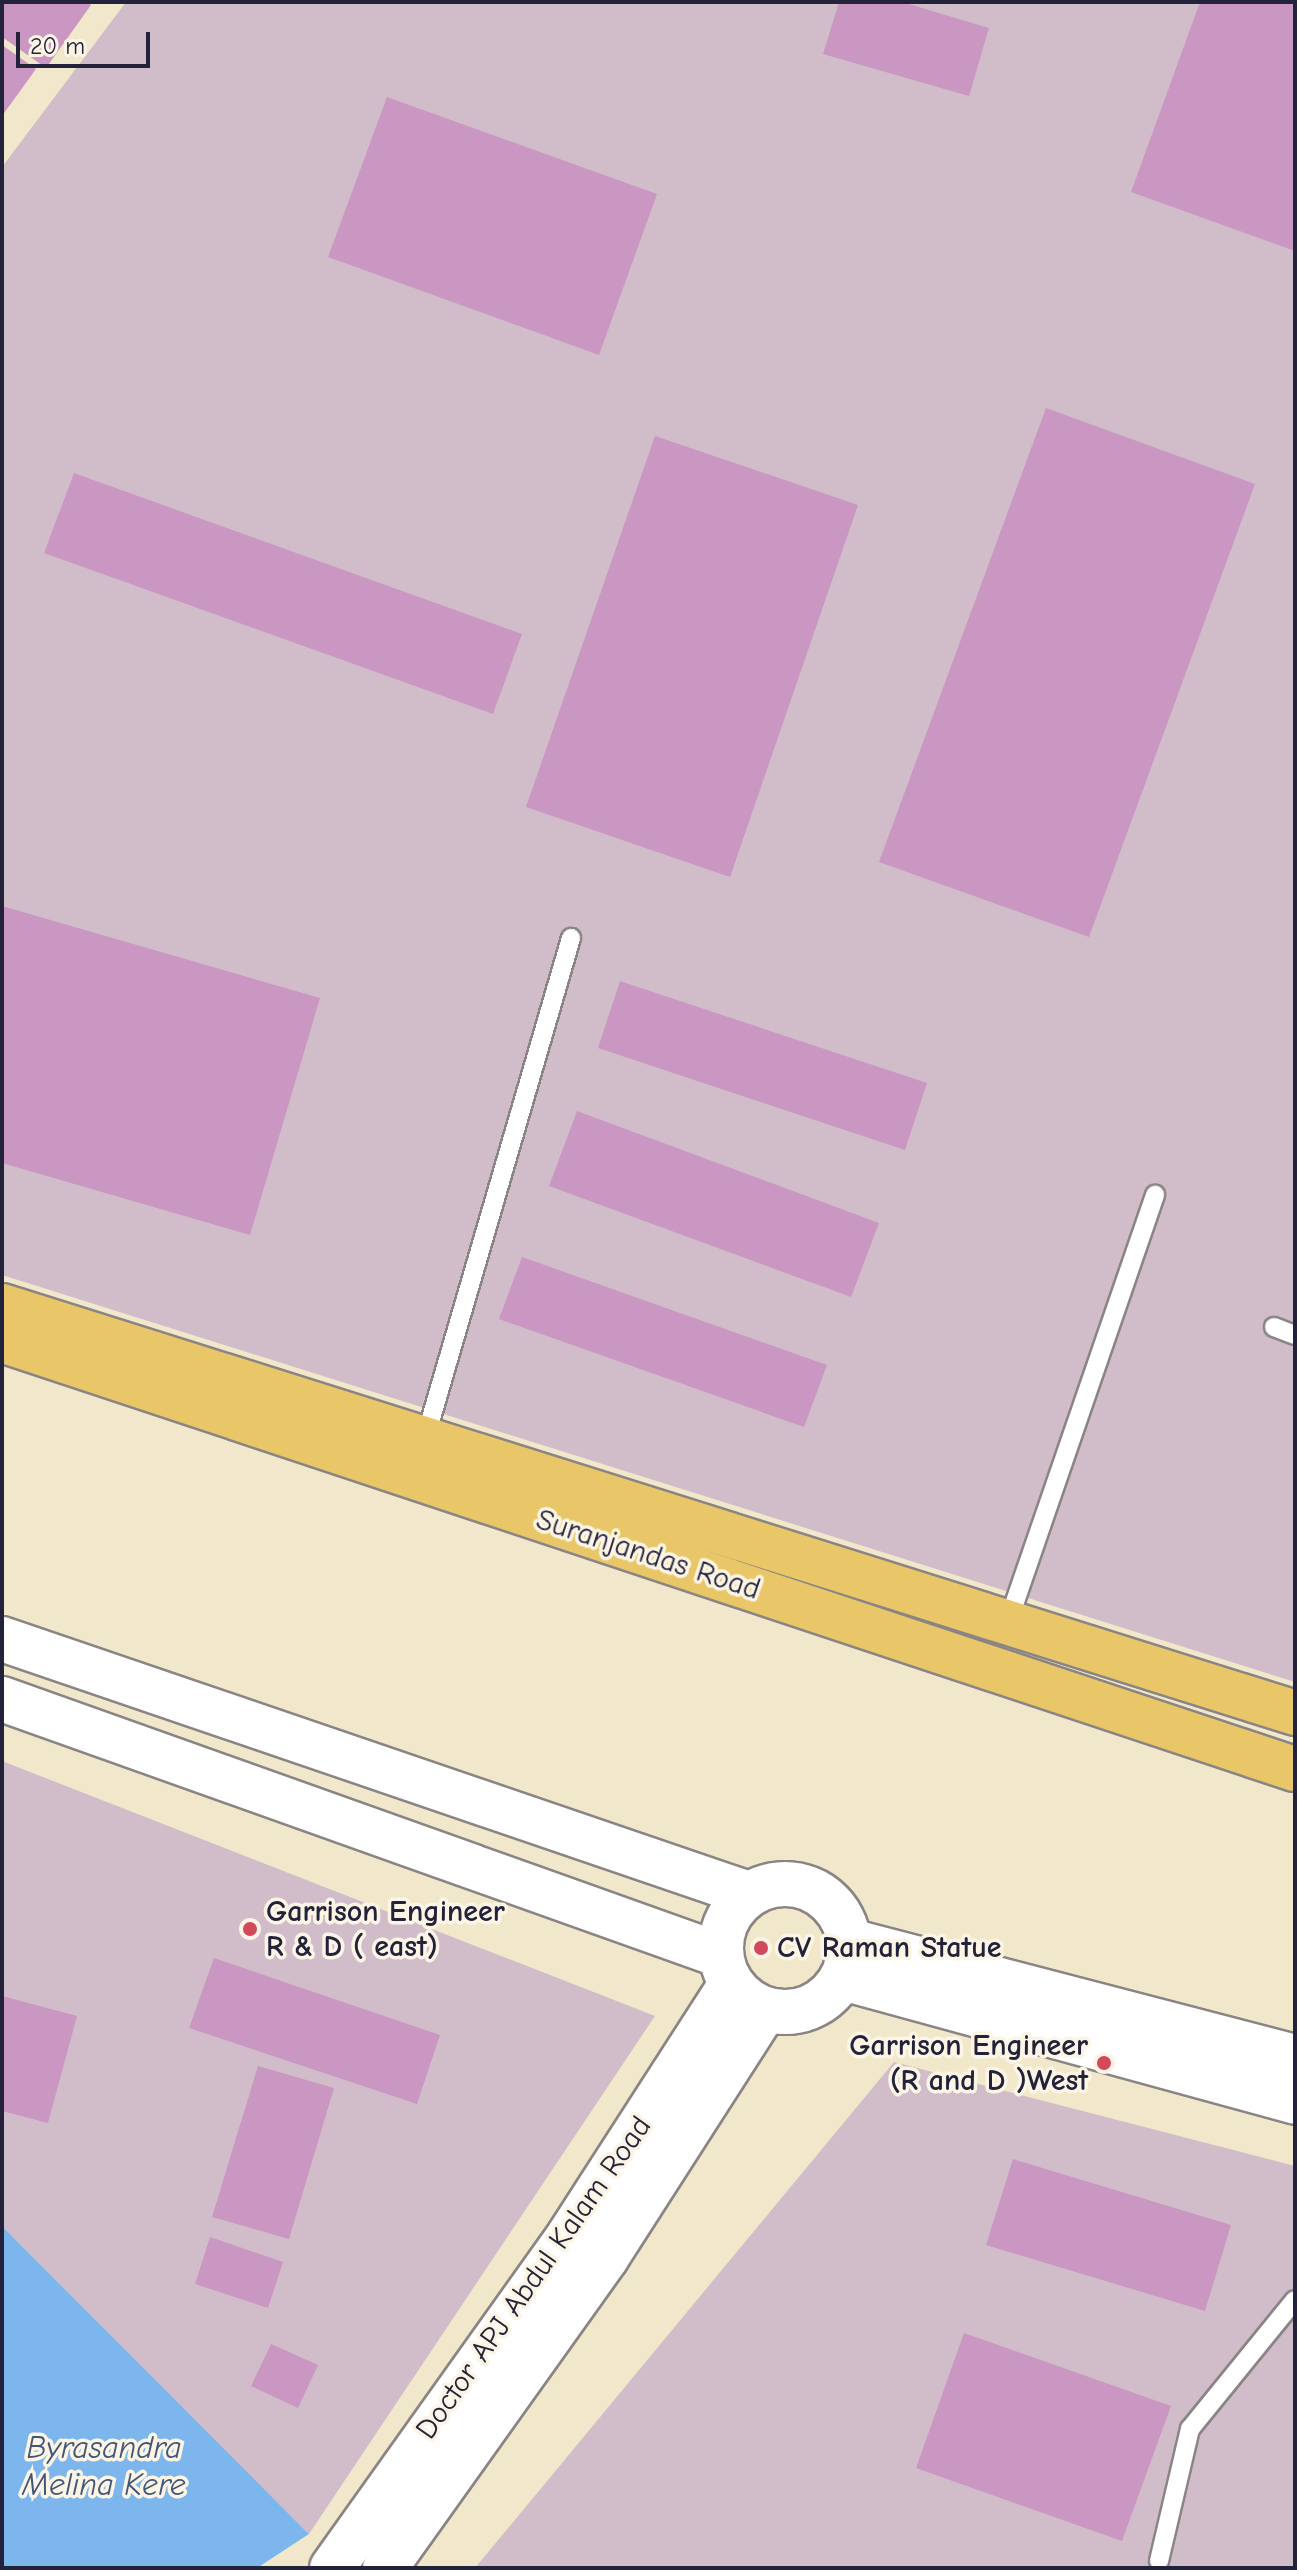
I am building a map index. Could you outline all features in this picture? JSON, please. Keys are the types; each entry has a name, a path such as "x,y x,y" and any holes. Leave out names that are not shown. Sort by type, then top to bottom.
{"main road":[{"name":"Suranjandas Road","path":"2,1306 424,1442 1295,1713"},
{"name":"Suranjandas Road","path":"2,1340 1295,1769"}],"street":[{"path":"2,1639 749,1894"},
{"path":"2,1699 725,1969 765,2010 796,2012 823,2001 847,1960 832,1901 814,1889 769,1885 749,1894 732,1910 725,1969"},
{"path":"847,1960 1295,2057"},
{"path":"847,1960 1295,2102"},
{"name":"Doctor APJ Abdul Kalam Road","path":"332,2568 570,2234 725,1969"},
{"name":"Doctor APJ Abdul Kalam Road","path":"385,2568 606,2258 765,2010"}],"lane":[{"path":"424,1442 571,938"},
{"path":"1008,1622 1155,1195"},
{"path":"1274,1327 1295,1335"},
{"path":"1159,2561 1190,2429 1295,2300"}],"shaded area":[{"path":"126,2 1295,2 1295,1682 2,1275 2,167"},
{"path":"2,1761 655,2016 309,2534 2,2226"},
{"path":"894,2062 1295,2166 1295,2568 475,2568"}],"water":[{"name":"Byrasandra Melina Kere","path":"2,2226 309,2534 257,2568 2,2568"}],"building":[{"path":"2,2 87,2 91,5 46,68 2,37"},
{"path":"839,2 902,2 989,28 969,96 823,54"},
{"path":"1200,2 1295,2 1295,251 1131,192"},
{"path":"2,45 36,69 2,116"},
{"path":"387,97 657,194 599,355 328,257"},
{"path":"1046,408 1255,484 1089,937 879,862"},
{"path":"655,436 858,505 730,877 526,807"},
{"path":"74,473 522,634 493,714 44,553"},
{"path":"2,906 320,998 250,1235 2,1163"},
{"path":"620,981 927,1083 905,1150 598,1048"},
{"path":"577,1111 879,1223 851,1297 549,1186"},
{"path":"522,1257 827,1365 804,1427 499,1319"},
{"path":"214,1958 440,2035 417,2104 189,2028"},
{"path":"2,1996 77,2016 48,2123 2,2111"},
{"path":"258,2066 334,2088 289,2239 212,2217"},
{"path":"1013,2159 1231,2225 1205,2311 986,2245"},
{"path":"210,2237 283,2262 268,2308 195,2284"},
{"path":"964,2333 1171,2406 1122,2541 916,2468"},
{"path":"271,2344 318,2365 298,2408 251,2386"}],"place":[{"name":"Garrison Engineer R & D ( east)","path":"250,1929"},
{"name":"CV Raman Statue","path":"761,1948"},
{"name":"Garrison Engineer (R and D )West","path":"1104,2063"}]}
